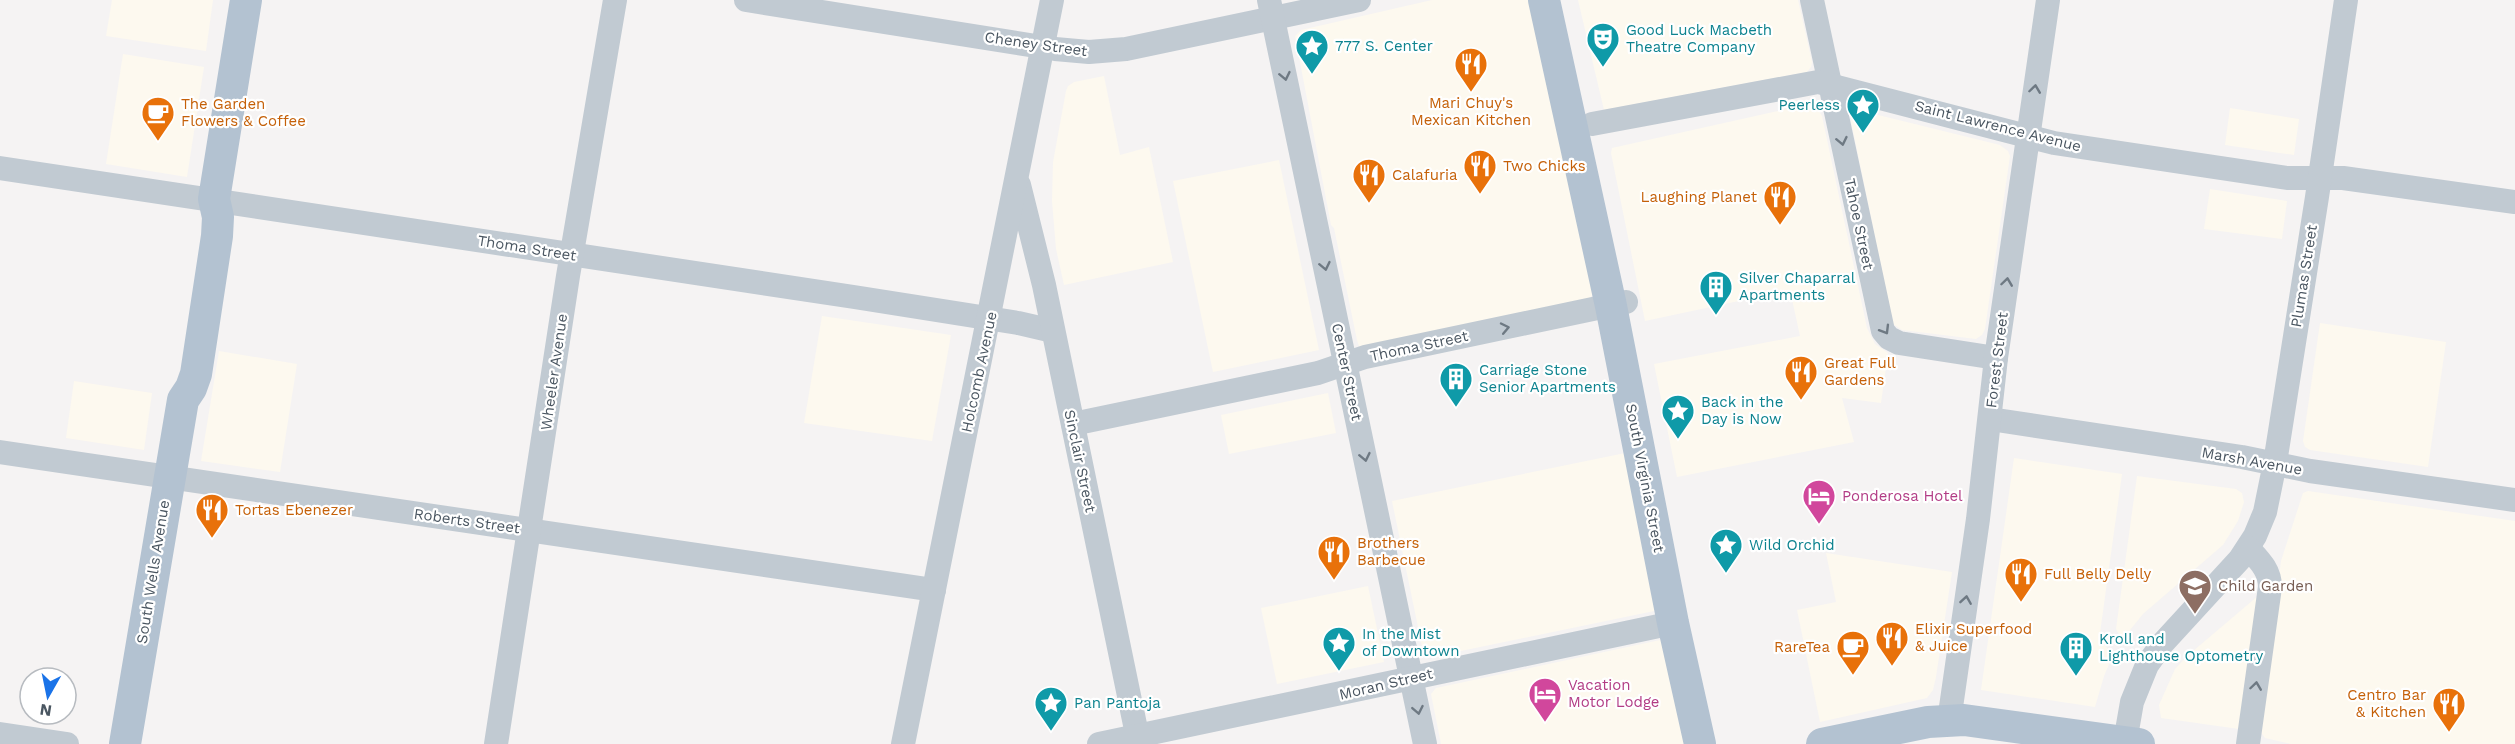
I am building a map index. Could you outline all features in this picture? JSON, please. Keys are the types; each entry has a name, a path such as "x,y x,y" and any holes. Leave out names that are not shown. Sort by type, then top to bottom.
{"main road":[{"name":"South Wells Avenue","path":"126,744 183,400 178,389 177,370 195,244 204,213 214,199 246,0"},
{"name":"South Virginia Street","path":"1544,0 1564,43 1592,124 1619,304 1673,623 1700,744"},
{"path":"1555,0 1564,43"},
{"name":"South Virginia Street","path":"1566,0 1564,43 1619,304 1719,744"},
{"path":"1822,744 1928,722 1949,721 1987,722 2130,743"}],"street":[{"name":"Wheeler Avenue","path":"496,744 572,255 615,0"},
{"name":"Cheney Street","path":"746,0 1082,52 1118,50 1271,9 1359,0"},
{"name":"Holcomb Avenue","path":"903,744 1052,0"},
{"name":"Tahoe Street","path":"1812,0 1880,322 1886,335 1899,343 1996,358"},
{"name":"Forest Street","path":"1949,721 1990,419 1996,358 2048,0"},
{"name":"Plumas Street","path":"2130,743 2132,702 2147,665 2162,644 2248,548 2260,526 2275,463 2346,0"},
{"name":"Center Street","path":"1271,9 1425,744"},
{"name":"Saint Lawrence Avenue","path":"1592,124 1808,82 1829,83 2054,143 2287,178 2344,178 2515,202"},
{"name":"Thoma Street","path":"0,168 990,318 1053,331"},
{"name":"Sinclair Street","path":"1017,179 1053,331 1139,741"},
{"name":"Thoma Street","path":"1073,424 1318,373 1370,356 1619,304"},
{"name":"Marsh Avenue","path":"1990,419 2275,463 2310,471 2515,500"},
{"name":"Roberts Street","path":"0,452 934,590"},
{"path":"2248,548 2261,561 2270,577 2270,587 2248,744"},
{"name":"Moran Street","path":"1099,744 1139,741 1412,678 1673,623"},
{"path":"0,734 68,744"}],"shaded area":[{"path":"112,0 213,0 206,51 106,36"},
{"path":"1432,0 1534,0 1594,293 1589,299 1364,349 1359,346 1357,340 1334,228 1331,225 1295,36 1301,30"},
{"path":"1578,0 1798,0 1812,62 1811,67 1807,72 1604,110"},
{"path":"123,54 204,67 187,177 106,164"},
{"path":"1104,76 1120,155 1149,147 1173,262 1064,285 1056,249 1052,201 1053,162 1066,91 1068,86 1074,82"},
{"path":"1809,104 1815,105 1822,116 1867,328 1875,344 1888,353 1881,403 1842,398 1854,442 1677,477 1654,364 1800,336 1790,290 1645,321 1611,153 1612,148"},
{"path":"2230,108 2299,119 2294,155 2225,145"},
{"path":"1857,112 1866,112 2000,145 2008,151 2010,156 1985,329 1976,339 1902,330 1893,324 1851,121"},
{"path":"1279,160 1319,350 1213,372 1173,181"},
{"path":"2210,189 2287,201 2282,239 2204,229"},
{"path":"822,316 951,335 932,441 804,423"},
{"path":"2320,323 2446,342 2428,467 2310,450 2305,447 2303,441"},
{"path":"219,351 297,364 280,472 201,461"},
{"path":"74,381 152,393 144,450 66,438"},
{"path":"1328,393 1336,433 1229,454 1221,415"},
{"path":"1630,452 1659,610 1427,658 1424,656 1392,501"},
{"path":"2014,458 2122,474 2100,633 2103,643 2113,655 2095,707 1981,690"},
{"path":"2137,476 2236,489 2242,493 2244,502 2238,521 2223,545 2143,614 2122,640 2116,629"},
{"path":"2308,491 2515,521 2515,744 2291,744 2265,738 2260,731 2281,561 2303,493"},
{"path":"1826,553 1952,572 1936,677 1933,690 1927,698 1820,722 1797,610 1836,602"},
{"path":"1368,586 1384,662 1277,684 1261,608"},
{"path":"2259,595 2239,729 2161,718 2159,705 2175,669"},
{"path":"1660,640 1666,641 1694,744 1441,744 1431,694 1436,688"}],"place":[{"name":"Good Luck Macbeth Theatre Company","path":"1603,68"},
{"name":"777 S. Center","path":"1312,75"},
{"name":"Mari Chuy's Mexican Kitchen","path":"1471,93"},
{"name":"Peerless","path":"1863,134"},
{"name":"The Garden Flowers & Coffee","path":"158,142"},
{"name":"Two Chicks","path":"1480,195"},
{"name":"Calafuria","path":"1369,204"},
{"name":"Laughing Planet","path":"1780,226"},
{"name":"Silver Chaparral Apartments","path":"1716,316"},
{"name":"Great Full Gardens","path":"1801,401"},
{"name":"Carriage Stone Senior Apartments","path":"1456,408"},
{"name":"Back in the Day is Now","path":"1678,440"},
{"name":"Ponderosa Hotel","path":"1819,525"},
{"name":"Tortas Ebenezer","path":"212,539"},
{"name":"Wild Orchid","path":"1726,574"},
{"name":"Brothers Barbecue","path":"1334,581"},
{"name":"Full Belly Delly","path":"2021,603"},
{"name":"Child Garden","path":"2195,615"},
{"name":"Elixir Superfood & Juice","path":"1892,667"},
{"name":"In the Mist of Downtown","path":"1339,672"},
{"name":"RareTea","path":"1853,676"},
{"name":"Kroll and Lighthouse Optometry","path":"2076,677"},
{"name":"Vacation Motor Lodge","path":"1545,723"},
{"name":"Pan Pantoja","path":"1051,732"},
{"name":"Centro Bar & Kitchen","path":"2449,733"}]}
